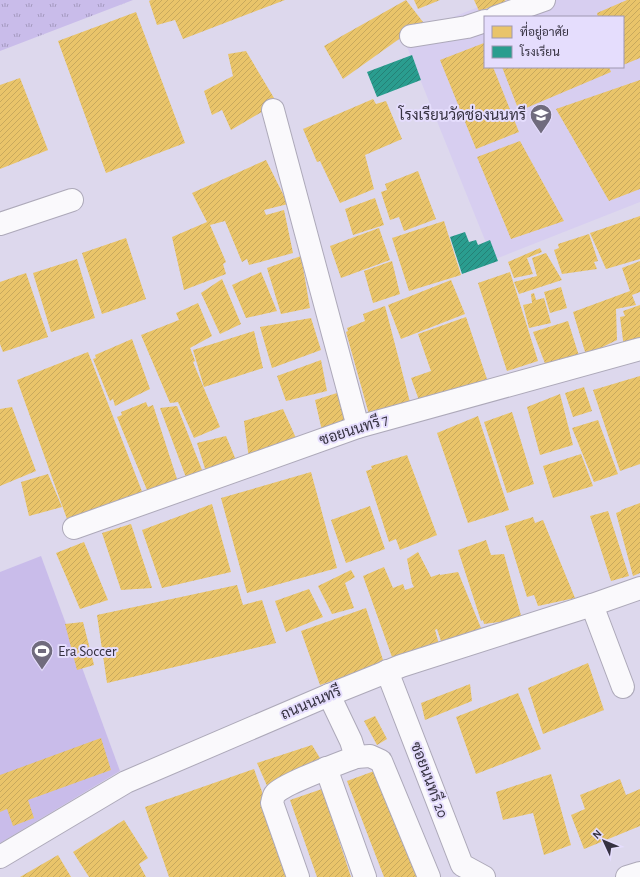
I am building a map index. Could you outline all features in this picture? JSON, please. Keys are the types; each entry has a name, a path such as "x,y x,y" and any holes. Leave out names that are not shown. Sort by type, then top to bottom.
{"street":[{"path":"499,16 544,0"},
{"path":"411,36 467,27 484,21"},
{"path":"273,110 358,427"},
{"path":"0,224 72,200"},
{"name":"ซอยนนทรี 7","path":"74,528 358,427 640,349"},
{"name":"ถนนนนทรี","path":"0,857 126,782 329,695 387,671 592,606 640,588"},
{"path":"592,606 623,687"},
{"name":"ซอยนนทรี 20","path":"387,671 462,866 484,877"},
{"path":"329,695 351,741 356,757"},
{"path":"298,877 272,803 275,794 283,788 326,768 356,757 370,756 381,761 429,877"},
{"path":"326,768 366,877"},
{"path":"627,877 640,873"}],"shaded area":[{"name":"โรงเรียนวัดช่องนนทรี","path":"496,0 640,0 640,202 493,260 403,37"}],"green space":[{"path":"0,0 133,0 0,51"},
{"name":"Era Soccer","path":"41,556 120,771 0,843 0,572"}],"building: ที่อยู่อาศัย":[{"path":"285,0 183,39 175,20 157,25 149,1"},
{"path":"406,0 423,22 343,79 324,46"},
{"path":"414,0 440,0 418,9"},
{"path":"474,0 505,0 506,2 479,11"},
{"path":"627,0 640,0 640,58 624,65 624,16 598,16 597,13"},
{"path":"136,12 185,143 106,173 58,41"},
{"path":"484,43 484,68 493,68 519,132 476,149 440,60"},
{"path":"246,51 277,103 231,130 222,110 212,115 204,91 233,76 228,54"},
{"path":"502,68 609,68 611,72 519,111"},
{"path":"20,78 48,150 0,169 0,85"},
{"path":"640,80 640,189 609,201 556,109"},
{"path":"373,99 376,104 386,101 402,139 365,155 374,189 340,203 320,161 317,162 303,129"},
{"path":"520,141 564,221 511,239 477,157"},
{"path":"266,160 288,204 264,210 266,215 284,210 293,253 249,265 247,259 242,262 225,221 210,225 226,262 223,264 226,274 184,290 172,237 207,222 192,193"},
{"path":"418,171 436,219 404,231 399,217 390,220 381,192 387,190 385,184"},
{"path":"375,198 384,225 353,235 345,209"},
{"path":"640,216 640,259 606,269 590,233"},
{"path":"444,221 461,275 409,291 392,238"},
{"path":"379,228 390,260 341,278 330,246"},
{"path":"589,234 598,261 594,262 597,269 562,274 554,250 559,248 558,244"},
{"path":"126,238 146,299 102,314 82,253"},
{"path":"540,248 542,252 527,258 533,274 514,278 508,262"},
{"path":"546,253 562,280 519,294 514,282 537,276 532,258"},
{"path":"301,256 310,308 281,314 267,268"},
{"path":"77,259 95,318 51,332 33,273"},
{"path":"392,261 400,294 373,303 364,271"},
{"path":"640,261 640,292 632,295 636,305 616,309 617,340 586,355 573,312 630,291 622,268"},
{"path":"261,272 277,311 246,318 232,285"},
{"path":"510,272 538,361 507,371 478,283"},
{"path":"26,273 48,337 3,352 0,344 0,282"},
{"path":"222,279 241,324 220,334 201,293"},
{"path":"451,280 465,314 401,339 388,305"},
{"path":"561,287 567,308 550,313 544,292"},
{"path":"534,293 536,300 544,298 551,323 529,328 523,305 532,303 531,294"},
{"path":"198,303 212,336 190,348 195,361 193,362 220,427 194,438 178,402 170,403 141,335 179,320 176,313"},
{"path":"640,305 640,343 624,348 620,317 625,316 623,311"},
{"path":"385,306 411,406 370,418 346,332 348,331 347,328 365,321 363,314"},
{"path":"466,317 487,379 420,403 411,378 431,371 418,334"},
{"path":"311,318 321,350 272,368 260,327"},
{"path":"568,321 580,359 549,374 533,332"},
{"path":"254,331 263,368 204,387 193,350"},
{"path":"132,339 150,389 115,406 113,399 110,401 93,359 96,358 95,355"},
{"path":"88,352 143,494 67,519 17,380"},
{"path":"321,360 327,391 286,401 277,376"},
{"path":"640,376 640,464 620,471 593,390"},
{"path":"584,387 592,411 573,417 565,393"},
{"path":"337,393 349,426 323,435 315,400"},
{"path":"560,394 573,445 540,455 527,407"},
{"path":"146,402 148,407 153,405 178,482 147,490 117,417 122,415 121,412"},
{"path":"177,406 204,475 187,480 160,408"},
{"path":"12,407 36,471 0,486 0,409"},
{"path":"283,409 300,447 249,459 244,421"},
{"path":"512,412 534,484 507,493 484,422"},
{"path":"478,416 509,510 468,523 437,433"},
{"path":"598,420 618,474 594,482 572,428"},
{"path":"226,436 238,465 207,475 197,443"},
{"path":"581,454 593,486 553,498 543,466"},
{"path":"407,455 437,535 400,550 396,539 389,542 366,471 372,469 371,466"},
{"path":"311,472 337,568 247,593 221,498"},
{"path":"48,474 62,507 29,516 21,482"},
{"path":"640,503 640,573 633,576 616,513"},
{"path":"212,504 231,572 162,588 142,530"},
{"path":"370,506 385,549 346,563 331,520"},
{"path":"608,511 629,576 611,581 590,516"},
{"path":"533,517 535,523 543,520 575,598 538,606 534,595 527,597 505,526"},
{"path":"131,524 152,588 121,590 102,533"},
{"path":"486,540 491,555 504,554 522,619 484,624 483,620 481,621 458,550"},
{"path":"84,542 108,600 80,609 56,553"},
{"path":"418,552 431,577 440,574 458,572 481,628 442,644 437,629 435,630 439,644 392,657 363,576 384,567 393,588 403,584 405,590 414,587 407,559"},
{"path":"351,570 355,577 345,583 354,608 332,614 318,586"},
{"path":"237,585 243,605 262,600 276,643 107,683 97,615"},
{"path":"309,589 323,617 286,632 275,601"},
{"path":"366,608 384,663 320,685 301,631"},
{"path":"83,622 94,665 77,670 65,624"},
{"path":"588,663 604,710 543,734 528,688"},
{"path":"470,684 472,701 425,720 421,703"},
{"path":"518,693 541,749 476,774 456,717"},
{"path":"375,716 387,739 377,745 364,721"},
{"path":"101,738 111,770 28,800 34,818 13,826 7,809 0,812 0,775"},
{"path":"312,745 326,768 268,788 257,763"},
{"path":"254,769 292,877 169,877 145,807"},
{"path":"377,770 417,877 384,877 347,781"},
{"path":"551,774 571,845 544,855 533,813 503,820 496,792"},
{"path":"620,779 626,795 640,789 640,826 584,849 571,815 585,809 580,795"},
{"path":"322,789 351,877 317,877 290,800"},
{"path":"124,820 148,858 139,864 146,877 89,877 73,852"},
{"path":"58,855 71,877 20,877"}],"building: โรงเรียน":[{"path":"412,55 421,80 377,97 367,72"},
{"path":"465,232 469,242 476,240 478,245 490,240 498,261 462,274 450,237"}],"place":[{"name":"โรงเรียนวัดช่องนนทรี","path":"541,134"},
{"name":"Era Soccer","path":"42,670"}]}
